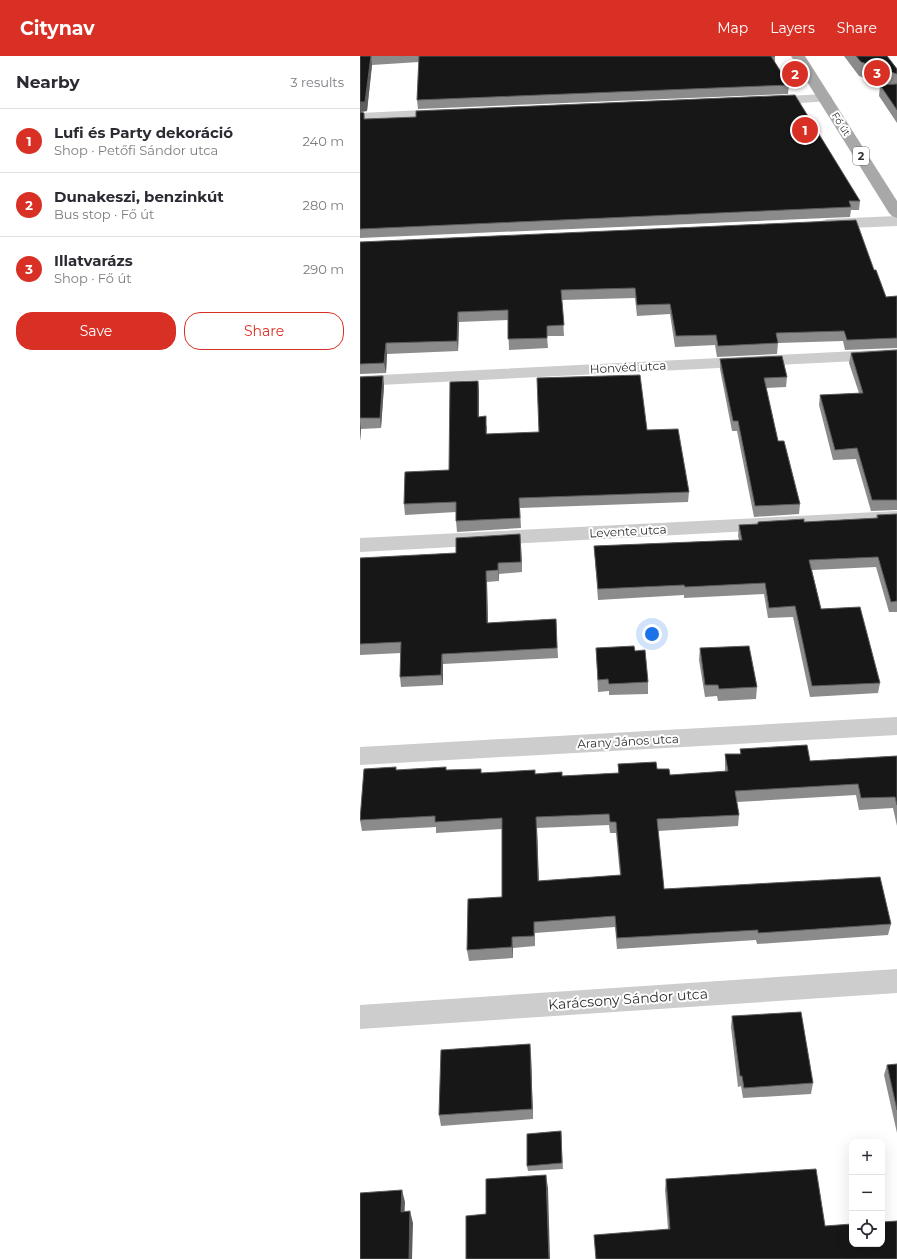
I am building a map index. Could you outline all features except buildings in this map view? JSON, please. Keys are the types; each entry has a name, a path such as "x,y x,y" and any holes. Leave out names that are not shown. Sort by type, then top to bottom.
{"main road":[{"name":"Fő út","path":"798,56 897,213"}],"street":[{"path":"754,101 825,98"},
{"path":"360,117 454,113"},
{"path":"810,225 897,221"},
{"name":"Honvéd utca","path":"360,381 897,354"},
{"name":"Levente utca","path":"360,545 897,517"},
{"name":"Arany János utca","path":"360,756 897,726"},
{"name":"Karácsony Sándor utca","path":"360,1017 897,981"}],"place":[{"name":"Illatvarázs","path":"877,73"},
{"name":"Dunakeszi, benzinkút","path":"795,74"},
{"name":"Lufi és Party dekoráció","path":"805,130"}]}
